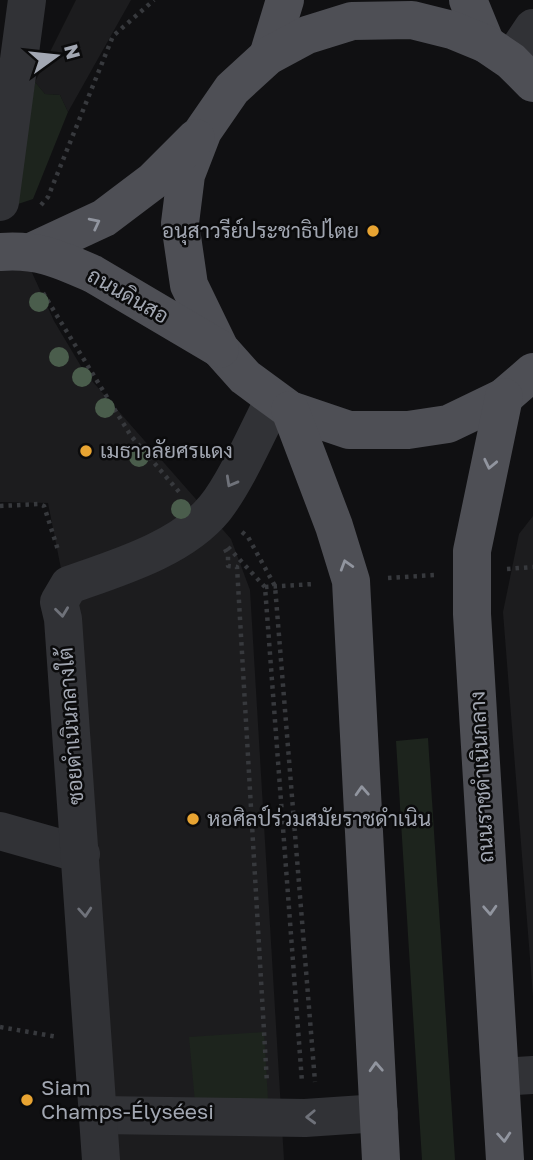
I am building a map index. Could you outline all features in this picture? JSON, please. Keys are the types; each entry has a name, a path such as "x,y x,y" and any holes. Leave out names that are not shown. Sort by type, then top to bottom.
{"main road":[{"path":"268,56 285,0"},
{"path":"468,0 510,63"},
{"path":"510,63 452,30 412,20 352,21 307,35 268,56 232,89 203,131 186,175 180,223 189,285 220,349 245,377 282,405 349,430 408,430 448,424 525,380"},
{"name":"ถนนดินสอ","path":"16,252 104,218 153,181 203,131"},
{"name":"ถนนดินสอ","path":"16,252 93,275 220,349"},
{"name":"ถนนราชดำเนินกลาง","path":"505,1160 517,1076 472,614 472,551 525,380"},
{"path":"282,405 334,526 351,581 381,1160"}],"street":[{"path":"0,202 27,0"},
{"path":"510,63 533,28"},
{"path":"69,585 120,567 208,524 227,488 282,405"},
{"name":"ซอยดำเนินกลางใต้","path":"69,585 59,602 66,657 81,854 101,1160"},
{"path":"0,831 81,854"},
{"path":"100,1115 297,1118 379,1113"}],"path":[{"path":"40,206 48,197 113,37 154,0"},
{"path":"42,291 131,436 265,587 297,1118"},
{"path":"0,506 44,506 69,585"},
{"path":"208,524 224,516 248,537 275,586 308,979 297,1118"},
{"path":"208,524 205,537 216,540 224,548 228,555 228,566 237,567 297,1118"},
{"path":"265,587 533,567"},
{"path":"0,1027 94,1043"}],"shaded area":[{"path":"76,0 131,0 68,112 60,95 45,94 35,82"},
{"path":"35,82 45,94 60,95 68,112 33,199 15,205"},
{"path":"29,266 54,321 85,373 231,539 250,590 284,1160 115,1160 67,599 48,503 0,502 0,267"},
{"path":"533,516 533,997 503,612 519,534"},
{"path":"428,738 455,1160 422,1160 396,741"},
{"path":"264,1032 268,1100 195,1102 189,1037"}],"place":[{"name":"อนุสาวรีย์ประชาธิปไตย","path":"373,231"},
{"name":"เมธาวลัยศรแดง","path":"86,451"},
{"name":"หอศิลป์ร่วมสมัยราชดำเนิน","path":"193,819"},
{"name":"Siam Champs-Élyséesi","path":"27,1100"}]}
